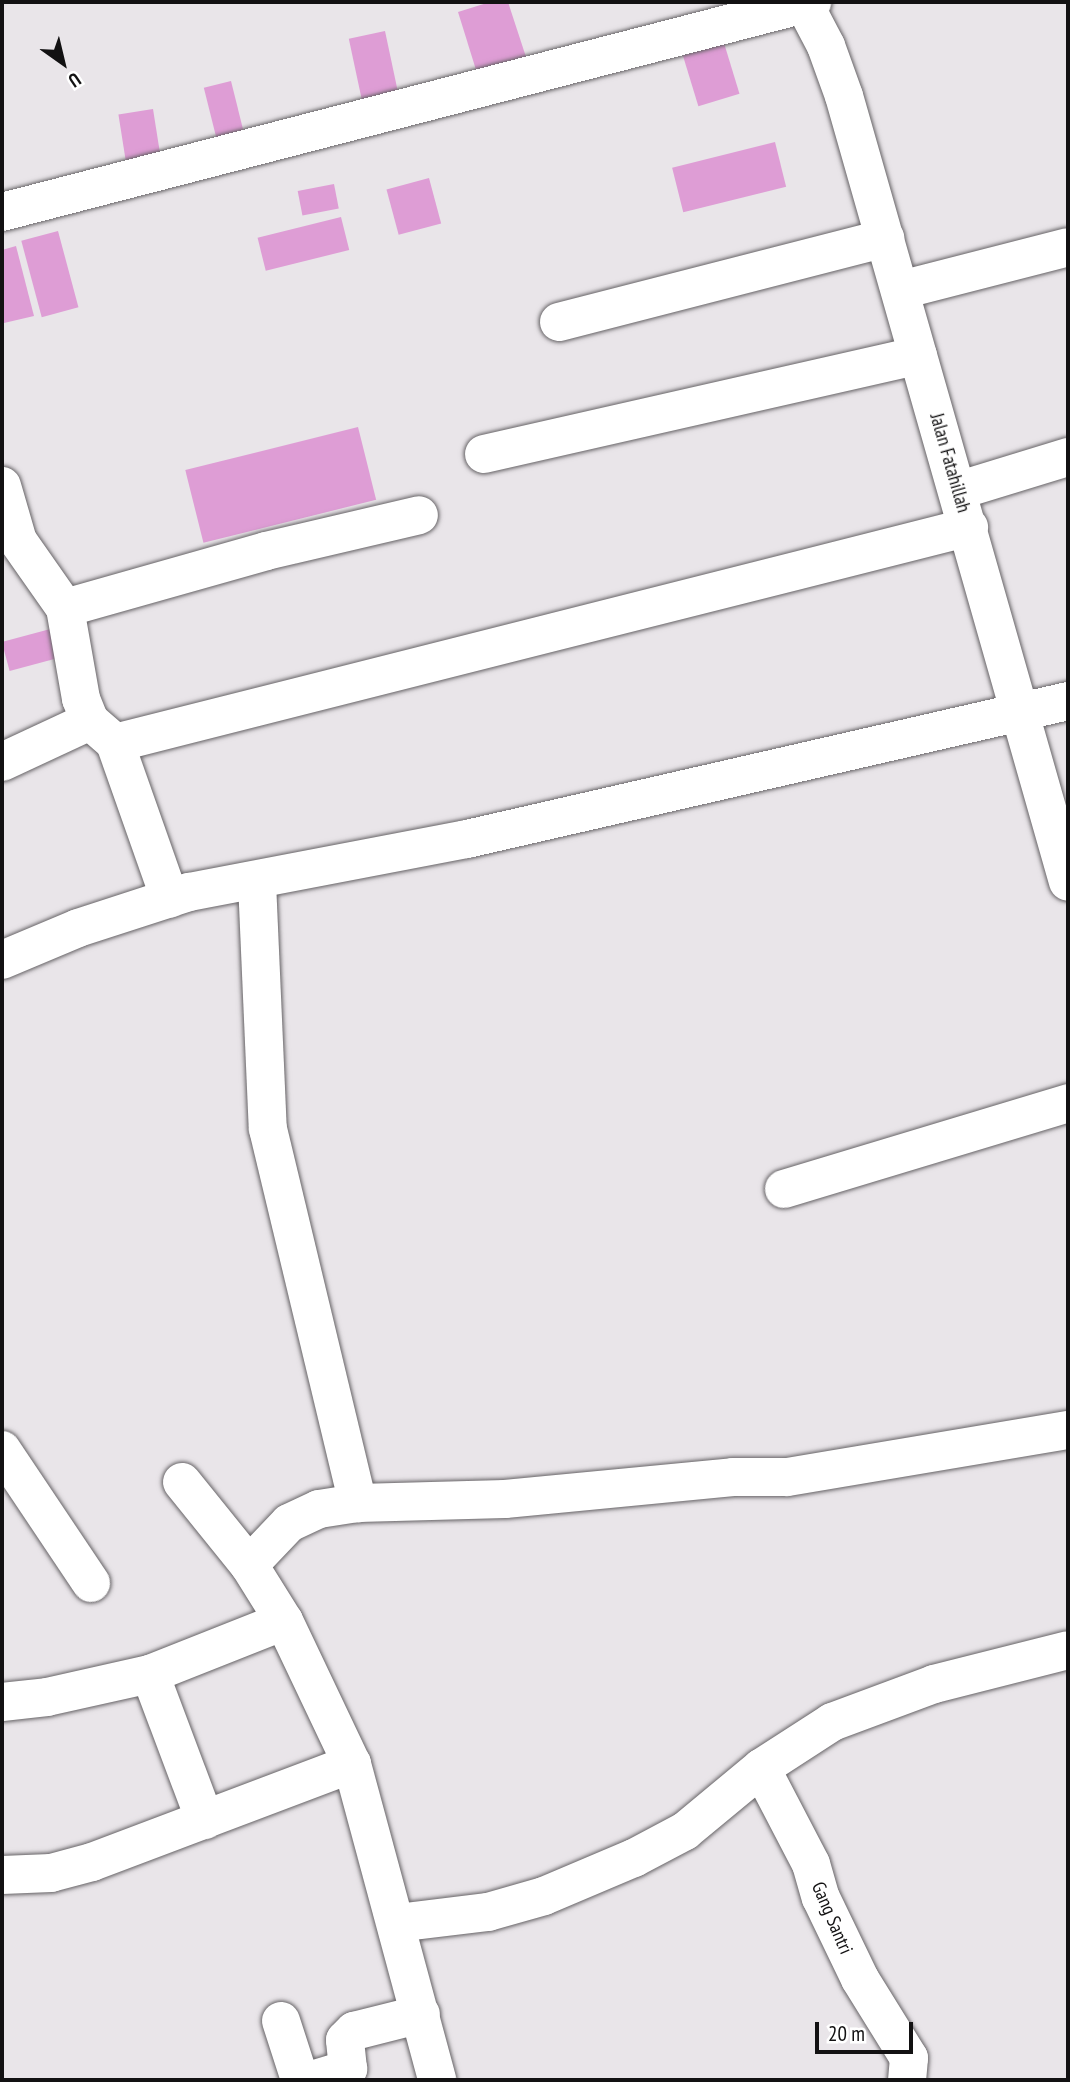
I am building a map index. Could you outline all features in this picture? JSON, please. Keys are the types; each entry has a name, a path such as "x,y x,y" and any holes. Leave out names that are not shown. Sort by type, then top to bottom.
{"street":[{"name":"Jalan Fatahillah","path":"811,2 901,290 960,491 1068,883"},
{"path":"2,212 811,2"},
{"path":"559,322 885,238"},
{"path":"901,290 1068,247"},
{"path":"484,454 918,355"},
{"path":"960,491 1068,457"},
{"path":"2,486 18,541 65,608 82,699 102,732 170,899"},
{"path":"65,608 266,551 419,515"},
{"path":"2,762 102,732 969,527"},
{"path":"2,960 78,928 170,899 257,882 305,869 467,839 1019,710 1068,701"},
{"path":"257,882 268,1129 358,1503"},
{"path":"784,1189 1068,1103"},
{"path":"249,1565 303,1514 358,1503 505,1499 733,1477 798,1476 1068,1430"},
{"path":"2,1450 91,1583"},
{"path":"182,1482 249,1565 284,1620 352,1764 397,1923 437,2080"},
{"path":"2,1702 47,1697 150,1674 284,1620"},
{"path":"397,1923 488,1912 544,1896 635,1858 685,1831 761,1768 832,1722 877,1703 1068,1650"},
{"path":"150,1674 205,1820"},
{"path":"2,1875 51,1873 205,1820 352,1764"},
{"name":"Gang Santri","path":"761,1768 811,1864 847,1954 909,2072"},
{"path":"312,2080 348,2070 345,2040 354,2031 421,2014"},
{"path":"281,2021 300,2080"}],"building":[{"path":"490,2 508,2 526,57 477,73 458,12"},
{"path":"385,31 398,92 362,99 349,39"},
{"path":"724,43 739,94 698,106 683,56"},
{"path":"231,81 246,139 218,146 204,88"},
{"path":"153,109 160,154 126,160 118,114"},
{"path":"775,142 786,187 683,212 672,168"},
{"path":"429,178 441,223 399,235 386,189"},
{"path":"334,184 339,209 302,216 298,191"},
{"path":"341,217 349,250 266,271 258,238"},
{"path":"58,231 78,307 42,317 21,241"},
{"path":"16,246 34,316 4,323 2,250"},
{"path":"358,427 376,500 203,543 185,470"},
{"path":"54,628 62,657 10,671 2,642"}]}
